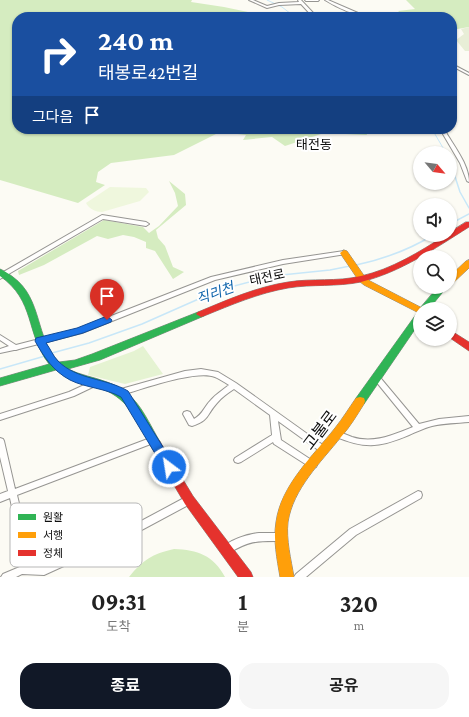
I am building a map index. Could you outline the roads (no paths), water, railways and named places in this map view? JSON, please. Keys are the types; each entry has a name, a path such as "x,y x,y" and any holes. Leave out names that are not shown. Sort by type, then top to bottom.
{"street":[{"path":"250,0 267,7 300,1 310,12"},
{"path":"306,0 318,0"},
{"path":"326,0 353,12"},
{"path":"457,68 469,74"},
{"path":"445,134 462,163 469,181"},
{"path":"2,275 102,217 146,224"},
{"name":"태전로","path":"0,382 56,365 75,364 96,357 255,292 289,285 362,279 410,261 469,224"},
{"path":"0,351 41,343 80,330 213,278 289,261 346,255 362,279 372,287 413,306"},
{"path":"457,275 467,267"},
{"path":"382,272 378,277 377,282 385,292"},
{"path":"2,275 15,282 27,297 41,343 56,365 74,377 121,392 129,400 189,500 246,577"},
{"path":"325,283 354,286 385,292"},
{"path":"430,302 437,294"},
{"name":"고불로","path":"287,577 282,537 282,524 287,505 312,465 337,434 413,325"},
{"path":"0,337 16,348"},
{"path":"457,338 469,347"},
{"path":"121,392 193,373 216,374 234,385 324,450"},
{"path":"376,377 418,428"},
{"path":"0,416 71,394 95,383"},
{"path":"187,414 192,422 202,418 207,414 213,402 234,385"},
{"path":"273,414 277,442 312,465"},
{"path":"337,434 356,442 370,443 391,440 418,428 441,421 469,418"},
{"path":"238,460 276,437"},
{"path":"0,498 153,440"},
{"path":"0,441 15,503"},
{"path":"299,577 354,532 418,495"},
{"path":"142,525 189,500"},
{"path":"226,550 241,540 250,538 282,537"},
{"path":"30,567 31,571"},
{"path":"6,577 22,570 45,574 59,567"}],"waterway":[{"path":"267,0 288,12"},
{"path":"435,134 442,146"},
{"path":"457,183 460,192 469,208"},
{"name":"직리천","path":"457,220 469,214"},
{"name":"직리천","path":"356,265 396,253 420,242"},
{"name":"직리천","path":"52,353 89,343 142,324 219,290 272,276 330,270 350,266"},
{"name":"직리천","path":"0,369 45,356"}],"district":[{"name":"태전동","path":"314,144"}]}
